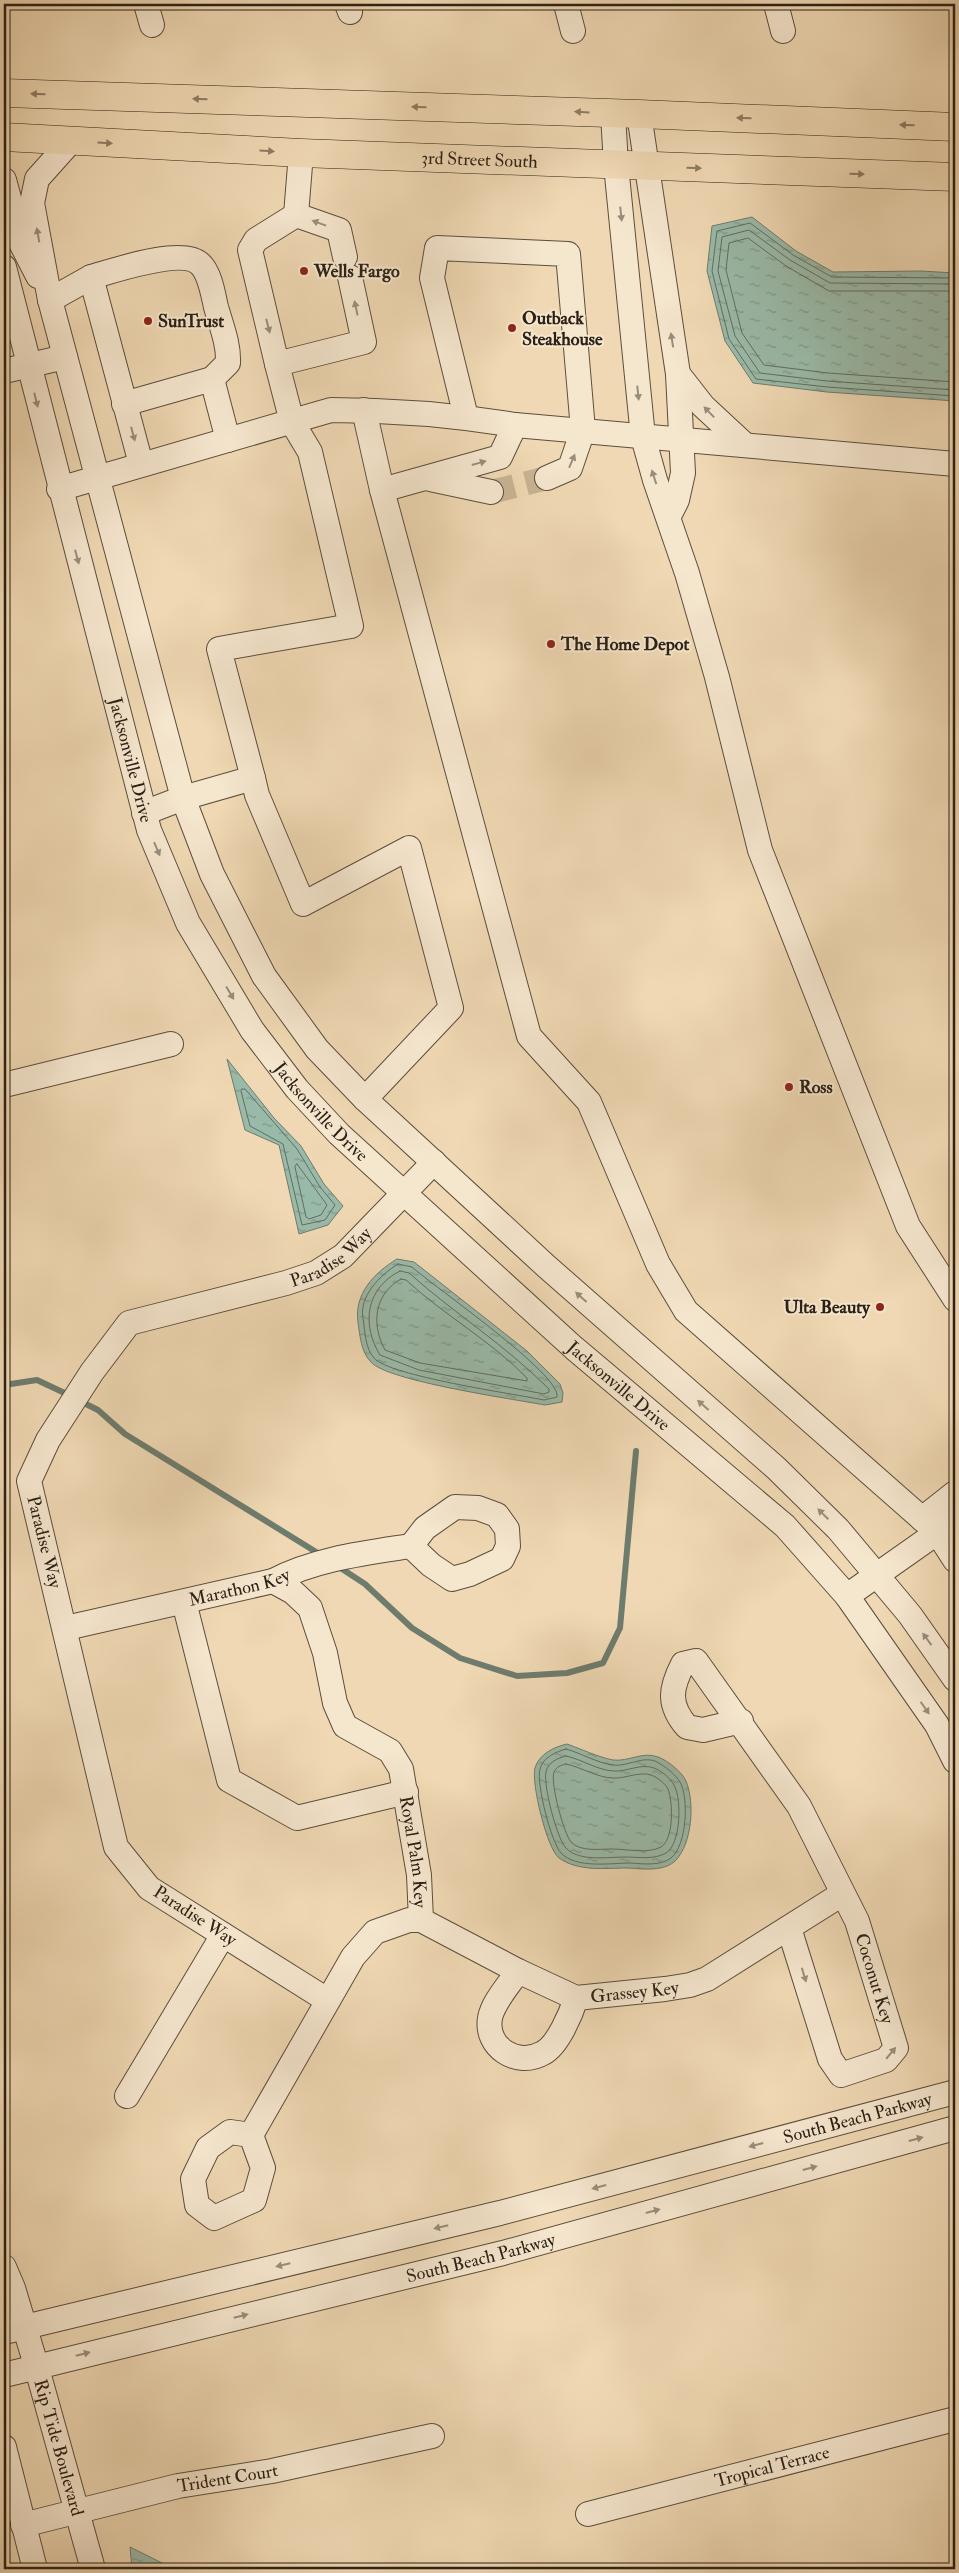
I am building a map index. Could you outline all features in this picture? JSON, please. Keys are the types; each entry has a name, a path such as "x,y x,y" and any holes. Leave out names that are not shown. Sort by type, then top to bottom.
{"main road":[{"path":"4,93 955,127"},
{"name":"3rd Street South","path":"4,137 300,153 955,177"}],"street":[{"path":"566,4 573,31"},
{"path":"776,4 783,31"},
{"path":"626,114 616,165 643,437 717,676 760,850 908,1226 955,1299"},
{"path":"626,114 646,166 678,374 682,473 677,500 669,516"},
{"path":"71,141 38,179 32,203 50,300 183,798 212,874 264,976 317,1049 365,1099 546,1266 776,1468 838,1529 877,1573 955,1678"},
{"path":"296,214 300,153"},
{"path":"4,180 21,243 50,300"},
{"path":"277,364 364,342 339,230 296,214"},
{"path":"296,214 256,240 250,250 292,422 310,452 351,626 219,649 257,795 303,904 409,848 451,1008 365,1099"},
{"path":"466,417 432,278 437,248 568,254 583,430 570,468 547,478"},
{"path":"50,300 91,277 166,258 192,259 198,262 205,270 227,348 228,363 212,379 124,404"},
{"name":"Jacksonville Drive","path":"4,267 9,315 28,366 149,830 188,922 252,1030 309,1102 339,1134 404,1191 574,1348 785,1526 847,1596 937,1725 955,1761"},
{"path":"91,277 141,464"},
{"path":"4,371 65,357"},
{"path":"678,374 703,406 744,445"},
{"path":"212,379 228,440"},
{"path":"59,490 141,464 331,410 364,410 466,417 515,425 955,464"},
{"path":"364,410 382,490 529,1036 588,1102 658,1264 686,1311 938,1524 954,1556"},
{"path":"382,490 500,457 515,425"},
{"path":"426,478 491,492"},
{"path":"144,813 183,798 253,778"},
{"path":"4,1085 170,1044"},
{"name":"Paradise Way","path":"327,2000 149,1888 116,1847 30,1481 48,1440 92,1372 128,1323 286,1283 316,1273 343,1256 434,1162"},
{"path":"847,1596 938,1524 955,1493"},
{"name":"Marathon Key","path":"66,1628 184,1602 281,1577 357,1554 411,1546"},
{"name":"Royal Palm Key","path":"251,2135 353,1957 375,1932 402,1922 421,1920 419,1875 401,1769 390,1752 345,1726 335,1703 325,1653 310,1608 281,1577"},
{"path":"184,1602 229,1780 297,1818 406,1792"},
{"name":"Coconut Key","path":"741,1722 799,1806 842,1894 857,1920 896,2048 886,2060 841,2075 830,2059 789,1928"},
{"name":"Grassey Key","path":"421,1920 518,1971 576,1998 690,1985 707,1979 842,1894"},
{"path":"128,2096 223,1935"},
{"path":"518,1971 490,2015 489,2029 494,2044 516,2057 527,2059 544,2053 567,2024 576,1998"},
{"name":"South Beach Parkway","path":"14,2329 500,2213 955,2092"},
{"name":"South Beach Parkway","path":"4,2375 36,2365 503,2253 955,2128"},
{"name":"Rip Tide Boulevard","path":"4,2267 14,2329 36,2365 94,2569"},
{"name":"Tropical Terrace","path":"588,2514 955,2419"},
{"name":"Trident Court","path":"23,2525 178,2486 272,2471 432,2436"},
{"path":"4,2447 35,2569"}],"water":[{"path":"752,217 796,251 833,272 921,271 955,273 955,401 827,392 753,383 725,341 707,271 712,226"},
{"path":"227,1059 274,1118 301,1146 324,1184 343,1206 328,1225 299,1234 279,1145 245,1130"},
{"path":"397,1259 414,1262 527,1351 560,1384 563,1393 562,1402 545,1405 452,1388 400,1376 382,1369 371,1362 365,1354 360,1338 358,1322 359,1302 367,1285 373,1278"},
{"path":"567,1744 613,1760 652,1755 666,1761 681,1774 689,1790 691,1811 686,1844 676,1860 666,1866 653,1869 601,1869 575,1865 559,1858 554,1852 545,1830 534,1776 537,1763 543,1755 552,1749"},
{"path":"130,2547 174,2569 132,2569"}],"waterway":[{"path":"4,1385 37,1380 71,1396"},
{"path":"80,1401 98,1410 125,1434 321,1555"},
{"path":"336,1565 365,1584 412,1628 460,1658 517,1676 567,1673 603,1663 620,1628 636,1451"}],"tunnel":[{"path":"491,492 547,478"}],"place":[{"name":"Wells Fargo","path":"304,271"},
{"name":"SunTrust","path":"148,321"},
{"name":"Outback Steakhouse","path":"512,328"},
{"name":"The Home Depot","path":"551,644"},
{"name":"Ross","path":"789,1087"},
{"name":"Ulta Beauty","path":"880,1307"}]}
